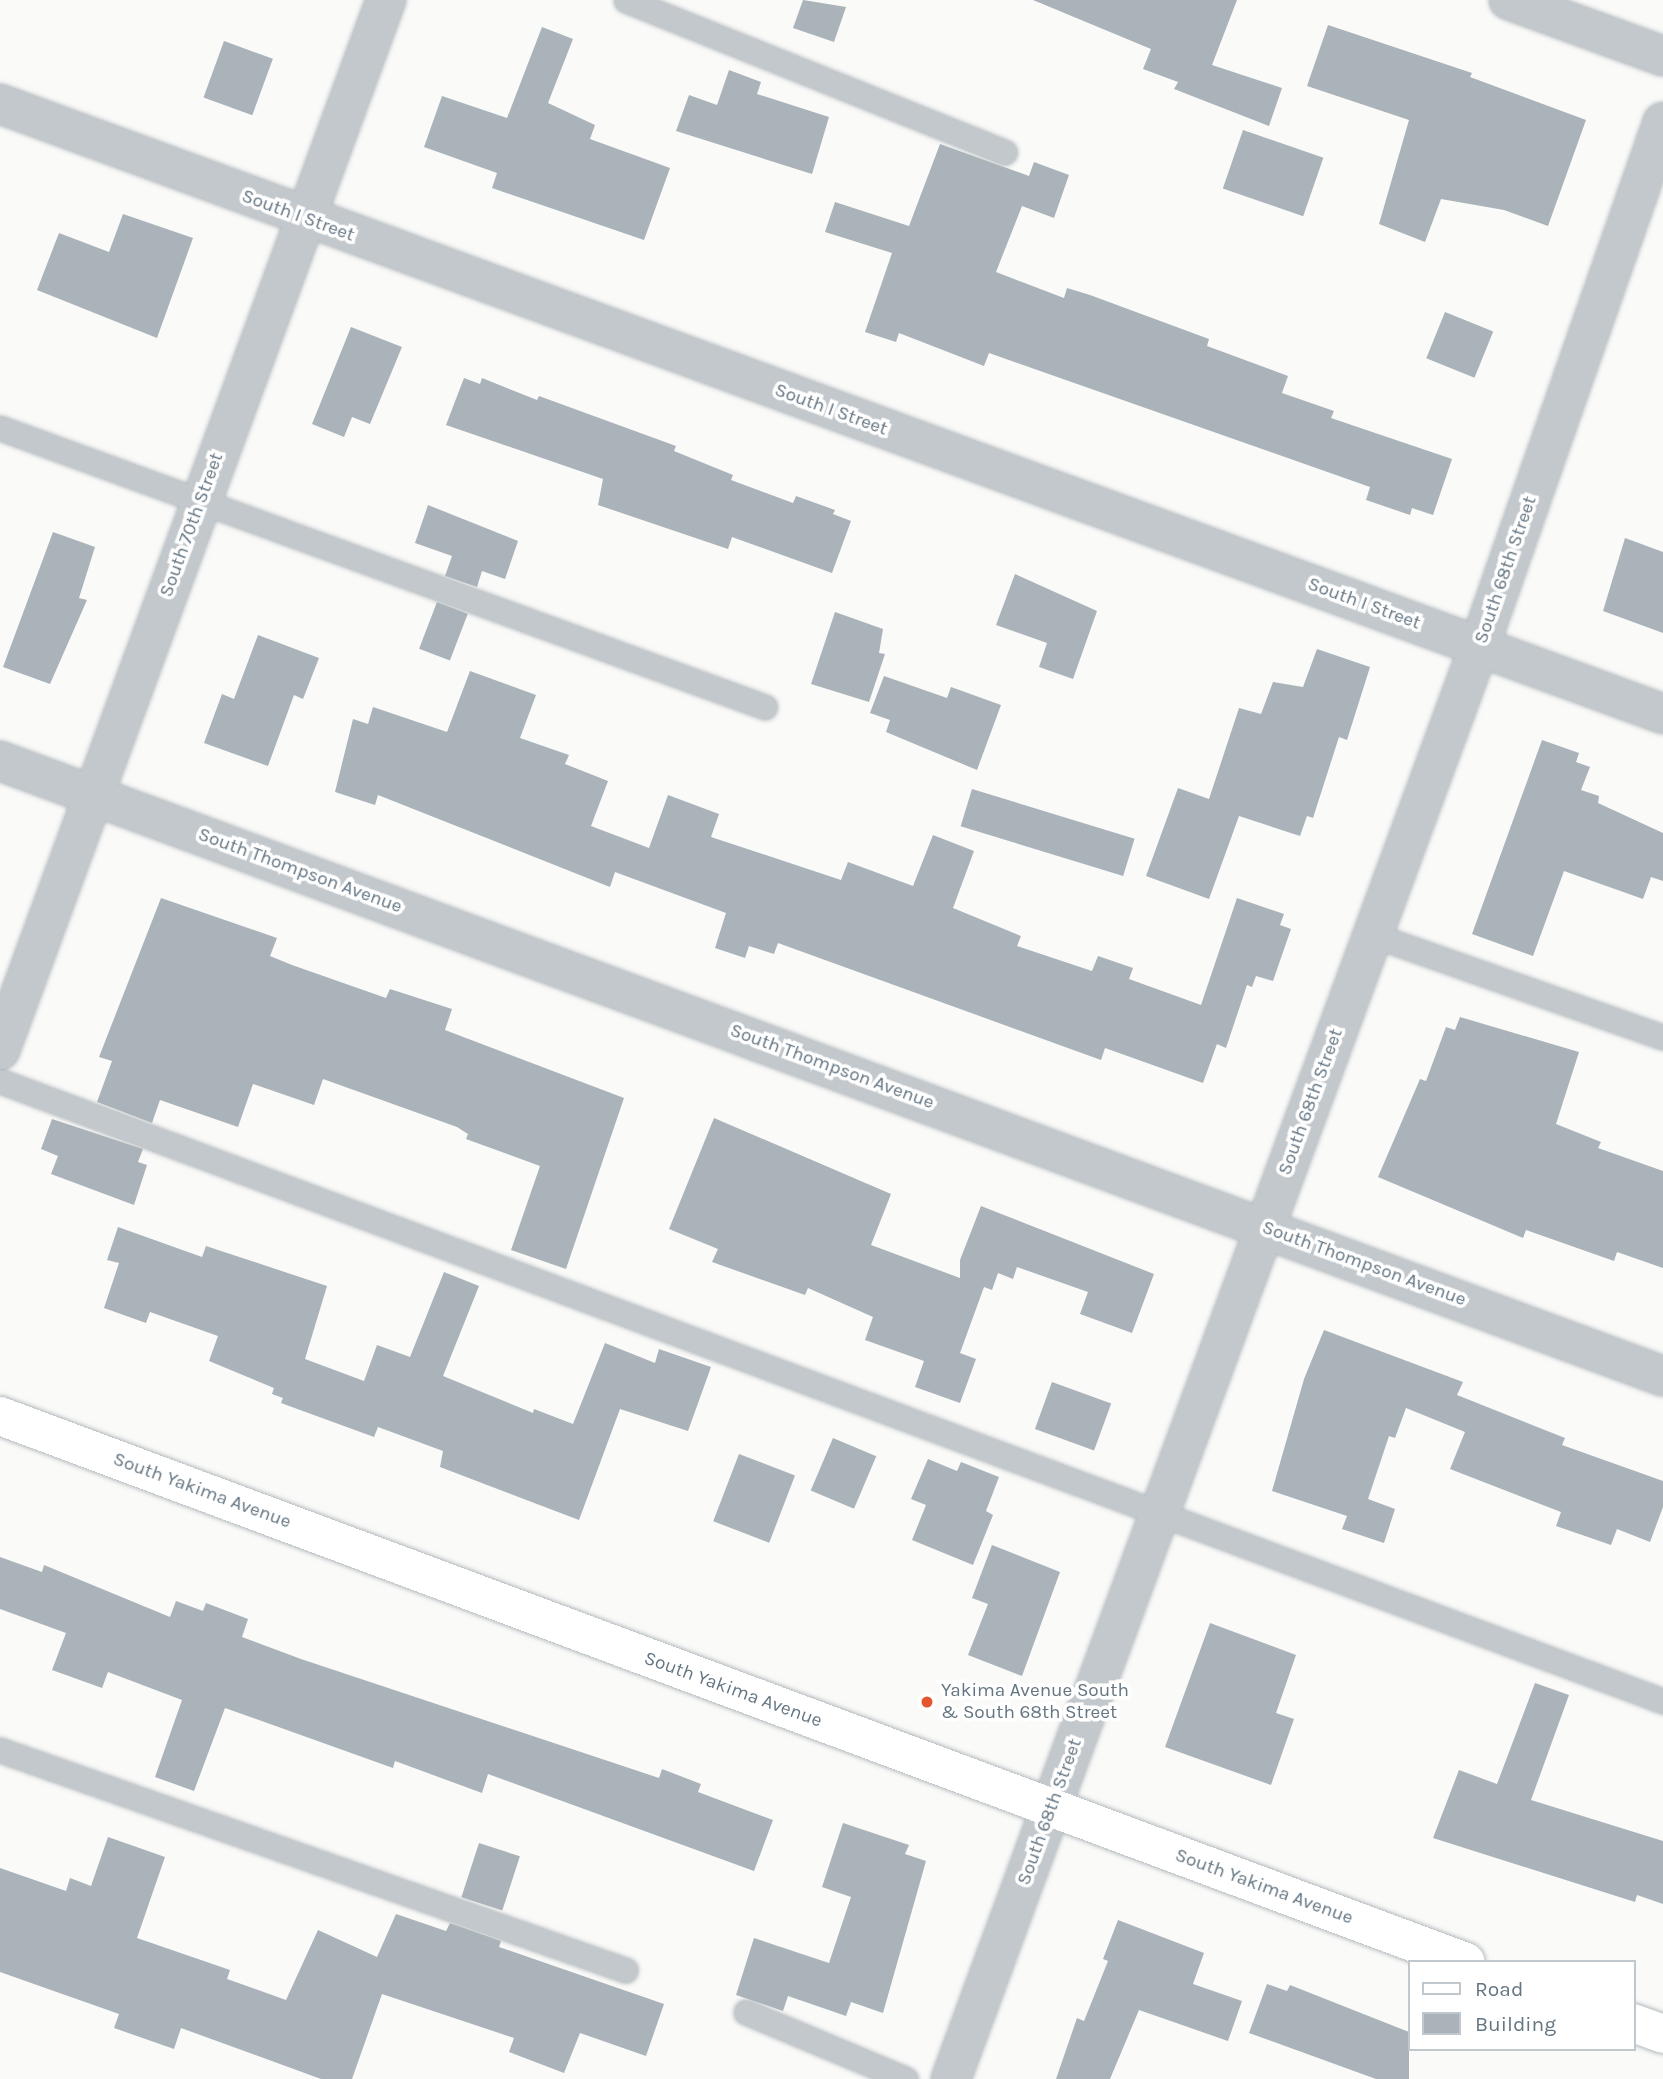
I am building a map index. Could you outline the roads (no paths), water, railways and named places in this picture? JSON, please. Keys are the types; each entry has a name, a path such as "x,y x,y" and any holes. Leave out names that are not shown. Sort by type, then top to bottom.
{"main road":[{"name":"South Yakima Avenue","path":"0,1416 1461,1960"},
{"path":"1635,2024 1663,2034"}],"street":[{"name":"South 70th Street","path":"0,1050 386,0"},
{"path":"1509,0 1663,56"},
{"name":"South I Street","path":"0,104 306,219 1663,714"},
{"name":"South 68th Street","path":"951,2079 1479,647 1663,122"},
{"name":"South Thompson Avenue","path":"0,761 1663,1376"}],"lane":[{"path":"626,0 1005,152"},
{"path":"0,428 765,707"},
{"path":"1373,935 1663,1037"},
{"path":"0,1081 1663,1701"},
{"path":"0,1751 625,1970"},
{"path":"746,2012 905,2079"}],"place":[{"name":"Yakima Avenue South & South 68th Street","path":"927,1702"}]}
